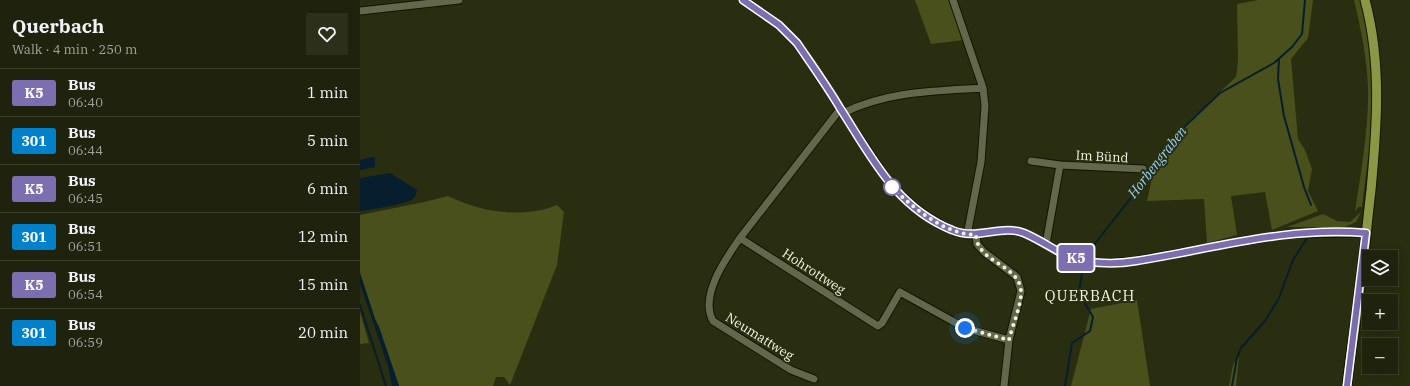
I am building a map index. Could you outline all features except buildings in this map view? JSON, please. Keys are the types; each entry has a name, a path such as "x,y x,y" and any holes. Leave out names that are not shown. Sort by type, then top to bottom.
{"main road":[{"path":"1347,386 1366,233 1377,125 1378,90 1370,18 1365,0"}],"street":[{"path":"360,11 459,0"},
{"path":"952,0 983,88 985,106 981,162 967,234"},
{"path":"748,1 779,25 797,43 892,187 921,212 951,230 976,235 1007,230 1023,232 1064,254 1080,260 1105,263 1134,261 1282,235 1366,233"},
{"path":"740,238 842,110 883,97 912,93 983,88"},
{"name":"Im Bünd","path":"1031,161 1060,165 1143,170"},
{"name":"Im Bünd","path":"1046,244 1060,165"},
{"path":"976,235 977,244 984,252 1017,277 1021,291 1009,340 1004,386"},
{"name":"Hohrottweg","path":"740,238 878,326 882,323 900,292 965,328 1009,340"},
{"name":"Neumattweg","path":"740,238 721,265 708,303 708,313 713,320 790,370 814,379"}],"green space":[{"path":"915,0 950,0 964,40 931,44"},
{"path":"1258,0 1313,0 1308,38 1291,59 1298,139 1305,150 1312,169 1308,191 1318,211 1272,230 1265,192 1231,196 1237,235 1207,243 1204,199 1147,201 1156,160 1175,134 1236,77 1238,61 1237,4"},
{"path":"1354,0 1362,0 1373,70 1372,122 1362,207 1358,207 1355,212 1366,134 1368,88 1363,44"},
{"path":"448,196 460,202 488,210 502,212 530,212 557,205 564,212 557,265 510,385 504,377 496,377 493,386 399,386 375,319 360,273 360,215"},
{"path":"1361,212 1356,222 1345,227 1287,227 1323,214 1337,221 1350,222"},
{"path":"1137,300 1150,386 1071,386 1091,309"},
{"path":"360,312 369,343 360,344"},
{"path":"1239,357 1236,386 1229,386 1233,365"}],"water":[{"path":"372,157 375,158 375,167 360,170 360,160"},
{"path":"390,173 417,190 414,198 396,205 360,211 360,178"},
{"path":"360,273 399,386 392,386 388,366 360,284"}],"waterway":[{"name":"Horbengraben","path":"1090,250 1152,171 1181,130 1220,93 1274,63 1292,47 1302,34 1305,0"},
{"path":"1279,59 1278,79 1284,116 1304,187 1311,205"},
{"path":"1232,386 1237,358 1241,348 1265,321 1279,298 1293,260 1307,238"},
{"name":"Horbengraben","path":"1065,386 1072,343 1090,331 1093,317 1079,293 1083,266"},
{"path":"360,305 386,386"}],"bus line":[{"name":"K5","path":"743,0 779,25 797,43 892,187 905,200 921,212 951,230 976,235 993,231 1007,230 1023,232 1064,254 1080,260 1105,263 1134,261 1233,242 1288,234 1366,233 1360,292 1347,386"}],"district":[{"name":"QUERBACH","path":"1090,296"}],"route":[{"path":"892,187 905,200 921,212 951,230 976,235 977,244 984,252 1017,277 1021,291 1009,340 965,328"}]}
